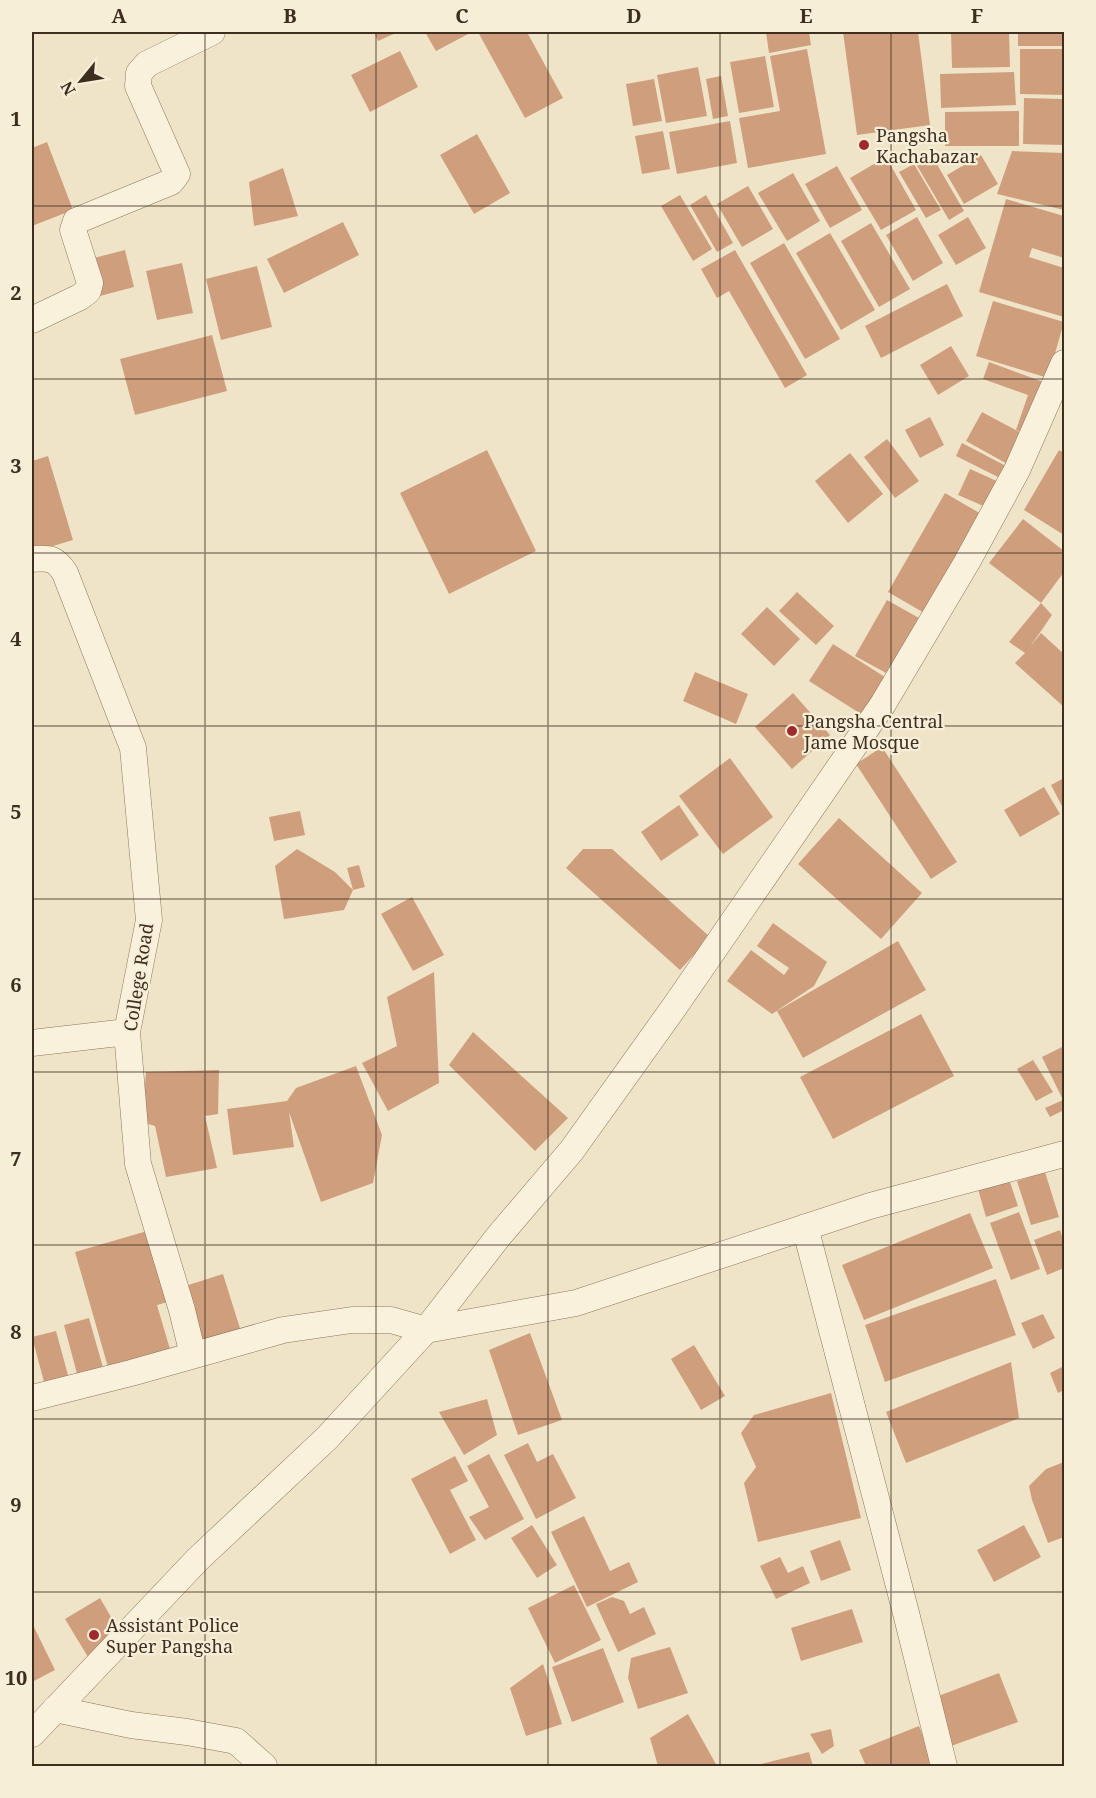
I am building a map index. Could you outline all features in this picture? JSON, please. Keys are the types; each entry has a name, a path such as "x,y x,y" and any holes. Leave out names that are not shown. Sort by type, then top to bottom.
{"street":[{"path":"32,320 88,291 90,284 74,230 76,221 171,182 177,174 138,86 139,73 147,64 212,32"},
{"path":"32,1734 198,1559 327,1438 426,1330 498,1237 572,1150 675,1006 883,704 967,562 1011,480 1065,363"},
{"name":"College Road","path":"32,559 47,558 58,562 65,573 133,748 149,920 127,1032 138,1164 182,1310 193,1355"},
{"path":"32,1043 127,1032"},
{"path":"32,1398 283,1330 352,1320 390,1320 426,1330 576,1303 870,1206 1065,1154"},
{"path":"805,1227 944,1767"},
{"path":"55,1709 131,1725 236,1741 264,1767"}],"building":[{"path":"374,32 398,32 378,41"},
{"path":"425,32 472,32 436,51"},
{"path":"478,32 527,32 563,98 525,118"},
{"path":"766,32 809,32 811,45 769,53"},
{"path":"843,32 918,32 930,125 857,135"},
{"path":"951,32 1009,32 1010,67 952,68"},
{"path":"1018,32 1064,32 1064,46 1018,46"},
{"path":"807,49 826,154 748,168 739,118 780,111 770,56"},
{"path":"1020,49 1064,49 1064,95 1020,94"},
{"path":"400,51 418,87 370,112 351,75"},
{"path":"765,56 774,107 739,113 730,62"},
{"path":"698,67 707,116 666,123 657,75"},
{"path":"1014,72 1016,105 941,108 940,74"},
{"path":"721,76 728,116 713,119 706,79"},
{"path":"654,79 662,121 633,126 626,84"},
{"path":"1024,98 1064,99 1064,145 1023,144"},
{"path":"1019,111 1019,146 945,146 945,112"},
{"path":"730,121 737,163 677,174 669,132"},
{"path":"663,131 670,169 642,174 635,136"},
{"path":"477,134 510,193 474,214 440,155"},
{"path":"47,142 73,210 32,226 32,148"},
{"path":"1012,151 1064,153 1064,210 997,194"},
{"path":"931,154 964,211 949,220 916,164"},
{"path":"981,155 998,184 964,204 947,175"},
{"path":"886,157 916,210 881,230 850,178"},
{"path":"914,164 941,210 926,218 899,172"},
{"path":"837,166 862,210 830,228 805,184"},
{"path":"283,168 298,216 254,226 249,182"},
{"path":"793,173 820,221 787,241 758,193"},
{"path":"748,186 773,229 742,247 717,204"},
{"path":"680,195 712,249 693,261 661,206"},
{"path":"706,195 733,243 717,252 690,205"},
{"path":"1006,199 1064,216 1064,258 1032,248 1029,257 1064,268 1064,317 979,292"},
{"path":"917,217 943,263 913,281 886,235"},
{"path":"968,217 986,248 956,265 938,235"},
{"path":"343,222 359,255 284,293 267,259"},
{"path":"871,223 910,289 879,307 841,241"},
{"path":"830,233 875,310 841,330 796,253"},
{"path":"784,243 840,339 805,359 750,263"},
{"path":"125,250 134,287 100,296 90,259"},
{"path":"735,250 807,375 785,388 729,291 717,298 701,269"},
{"path":"182,263 193,313 157,320 146,271"},
{"path":"257,266 272,327 221,340 206,279"},
{"path":"947,284 963,316 881,358 865,326"},
{"path":"993,301 1064,322 1048,378 976,356"},
{"path":"212,335 227,391 135,415 120,359"},
{"path":"951,346 969,376 938,395 920,365"},
{"path":"989,362 1049,384 1031,435 1016,430 1028,395 983,379"},
{"path":"982,412 1027,436 1011,466 966,441"},
{"path":"930,417 944,445 920,458 905,430"},
{"path":"887,439 919,481 895,498 864,457"},
{"path":"962,443 1006,466 1000,478 956,456"},
{"path":"487,450 536,551 449,594 400,493"},
{"path":"1059,450 1064,453 1064,535 1024,510"},
{"path":"850,453 883,494 848,523 815,481"},
{"path":"48,456 73,540 33,552 32,461"},
{"path":"970,469 999,482 988,508 958,495"},
{"path":"945,493 983,515 926,614 888,592"},
{"path":"1023,519 1064,551 1064,572 1041,603 989,563"},
{"path":"797,592 834,626 816,645 779,611"},
{"path":"887,600 919,618 888,674 855,656"},
{"path":"1041,603 1052,615 1030,647 1041,633 1064,654 1064,707 1015,663 1025,653 1009,642"},
{"path":"767,607 800,639 774,666 741,634"},
{"path":"833,644 888,679 864,716 809,681"},
{"path":"695,672 748,694 736,724 683,701"},
{"name":"Pangsha Central Jame Mosque","path":"793,693 830,735 792,769 755,727"},
{"path":"882,747 957,862 931,879 856,764"},
{"path":"730,758 773,817 723,854 679,796"},
{"path":"1064,778 1064,810 1051,785"},
{"path":"1044,787 1060,814 1020,837 1004,810"},
{"path":"679,805 699,835 661,861 641,832"},
{"path":"300,811 305,835 274,841 269,817"},
{"path":"839,818 922,893 881,939 798,864"},
{"path":"297,849 335,872 353,890 344,910 284,919 275,866"},
{"path":"583,849 612,849 710,937 680,970 566,868"},
{"path":"359,865 365,887 353,890 347,868"},
{"path":"412,897 444,955 413,971 381,914"},
{"path":"773,923 827,962 814,986 772,1014 727,981 751,950 784,975 789,968 757,946"},
{"path":"898,941 926,990 803,1058 777,1011"},
{"path":"434,972 439,1083 388,1111 362,1063 397,1046 387,997"},
{"path":"921,1014 954,1076 833,1139 800,1077"},
{"path":"473,1032 568,1118 535,1151 449,1065"},
{"path":"1064,1046 1064,1110 1050,1117 1045,1108 1063,1100 1042,1057"},
{"path":"1033,1060 1053,1092 1036,1101 1017,1069"},
{"path":"356,1066 382,1135 373,1183 321,1202 289,1112 294,1147 233,1155 227,1109 287,1101 296,1088"},
{"path":"219,1070 218,1114 205,1116 217,1168 166,1177 155,1126 142,1122 146,1072"},
{"path":"1045,1172 1059,1217 1031,1225 1017,1181"},
{"path":"1009,1179 1018,1206 986,1217 978,1189"},
{"path":"1019,1212 1040,1269 1011,1280 990,1223"},
{"path":"970,1213 993,1268 864,1320 842,1265"},
{"path":"154,1229 175,1300 157,1305 172,1356 110,1374 75,1252"},
{"path":"1060,1230 1064,1243 1064,1268 1047,1275 1034,1240"},
{"path":"223,1274 243,1338 202,1351 182,1287"},
{"path":"996,1279 1016,1335 885,1382 865,1325"},
{"path":"1043,1314 1055,1338 1033,1349 1021,1323"},
{"path":"89,1318 106,1378 80,1385 64,1325"},
{"path":"56,1331 71,1386 47,1393 32,1337"},
{"path":"530,1333 562,1420 518,1435 489,1350"},
{"path":"694,1345 725,1396 701,1410 671,1359"},
{"path":"1011,1362 1019,1418 906,1463 886,1412"},
{"path":"1064,1366 1064,1390 1058,1393 1050,1373"},
{"path":"831,1393 861,1518 758,1542 744,1483 756,1467 741,1433 754,1415"},
{"path":"487,1399 497,1435 464,1455 439,1412"},
{"path":"528,1443 537,1462 553,1454 576,1498 536,1519 504,1455"},
{"path":"489,1454 524,1519 485,1540 469,1517 489,1507 467,1466"},
{"path":"455,1456 468,1481 450,1490 476,1540 450,1554 411,1479"},
{"path":"1064,1462 1064,1537 1048,1543 1029,1486 1046,1469"},
{"path":"584,1516 610,1571 629,1562 638,1582 587,1607 551,1532"},
{"path":"532,1525 557,1565 537,1578 511,1538"},
{"path":"1024,1525 1041,1557 994,1582 977,1550"},
{"path":"840,1540 851,1570 821,1581 810,1551"},
{"path":"780,1557 788,1573 803,1566 810,1583 776,1599 760,1566"},
{"path":"574,1585 601,1640 555,1663 528,1608"},
{"path":"612,1597 624,1601 630,1614 644,1607 656,1634 618,1652 596,1604"},
{"path":"100,1598 122,1636 88,1657 65,1619"},
{"path":"852,1609 863,1642 801,1661 791,1628"},
{"path":"32,1623 55,1670 32,1682"},
{"path":"670,1647 688,1693 638,1709 628,1678 631,1658"},
{"path":"603,1648 624,1702 572,1722 552,1667"},
{"path":"543,1664 562,1724 526,1736 510,1688"},
{"path":"999,1673 1018,1722 951,1746 933,1698"},
{"path":"688,1714 717,1766 658,1766 650,1738"},
{"path":"919,1726 935,1766 866,1766 859,1750"},
{"path":"831,1729 834,1746 822,1754 810,1734"},
{"path":"809,1752 813,1766 761,1766 761,1764"}],"place":[{"name":"Pangsha Kachabazar","path":"864,145"},
{"name":"Pangsha Central Jame Mosque","path":"792,731"},
{"name":"Assistant Police Super Pangsha","path":"94,1635"}]}
